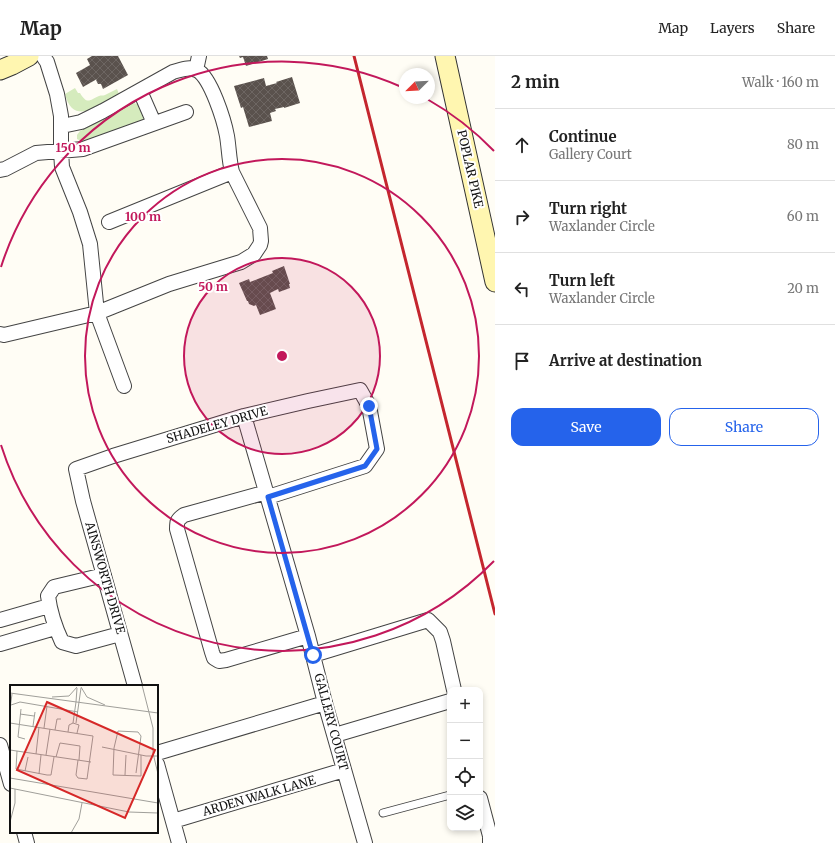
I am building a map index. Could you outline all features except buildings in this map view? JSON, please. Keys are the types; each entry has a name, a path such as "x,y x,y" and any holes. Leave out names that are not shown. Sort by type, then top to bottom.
{"main road":[{"path":"0,70 29,56"},
{"name":"POPLAR PIKE","path":"445,56 495,282"}],"street":[{"path":"44,56 57,94 61,116 62,167 80,212 90,244 97,313 124,386"},
{"path":"196,70 199,56"},
{"path":"0,334 4,335 97,313 169,284 241,262 254,254 260,245 260,228 232,172 227,136 212,91 208,82 196,70 185,68 173,72 81,122 62,126"},
{"path":"140,91 154,123"},
{"path":"0,170 6,169 36,153 83,149 186,112"},
{"path":"109,222 232,172"},
{"name":"SHADELEY DRIVE","path":"76,469 113,456 244,416 360,390 369,406 377,449 365,466 267,495"},
{"name":"GALLERY COURT","path":"244,416 308,636 325,703 365,843"},
{"name":"AINSWORTH DRIVE","path":"76,469 83,500 135,685"},
{"path":"267,495 184,515 179,518 177,522 177,529 214,658 219,661 226,660 308,636"},
{"path":"104,575 54,587 48,596 49,606 55,628 62,642 76,646 120,634"},
{"path":"0,620 49,606"},
{"path":"313,655 428,620 440,632 453,687"},
{"path":"0,644 55,628"},
{"path":"335,735 447,702"},
{"path":"158,753 325,703"},
{"path":"0,745 10,780"},
{"name":"ARDEN WALK LANE","path":"173,821 344,770"},
{"path":"158,773 160,790 173,821 179,843"},
{"path":"483,809 490,836 490,843"},
{"path":"24,833 27,843"}],"lane":[{"path":"383,813 447,797"}],"green space":[{"path":"75,88 82,97 87,100 91,100 117,89 119,94 97,107 81,112 74,110 69,104 65,94"},
{"path":"133,103 138,104 146,117 144,120 86,141 77,139 77,135 80,131"}],"railway":[{"path":"354,56 495,614"}],"route":[{"path":"313,655 268,497 365,466 377,449 369,406"}]}
